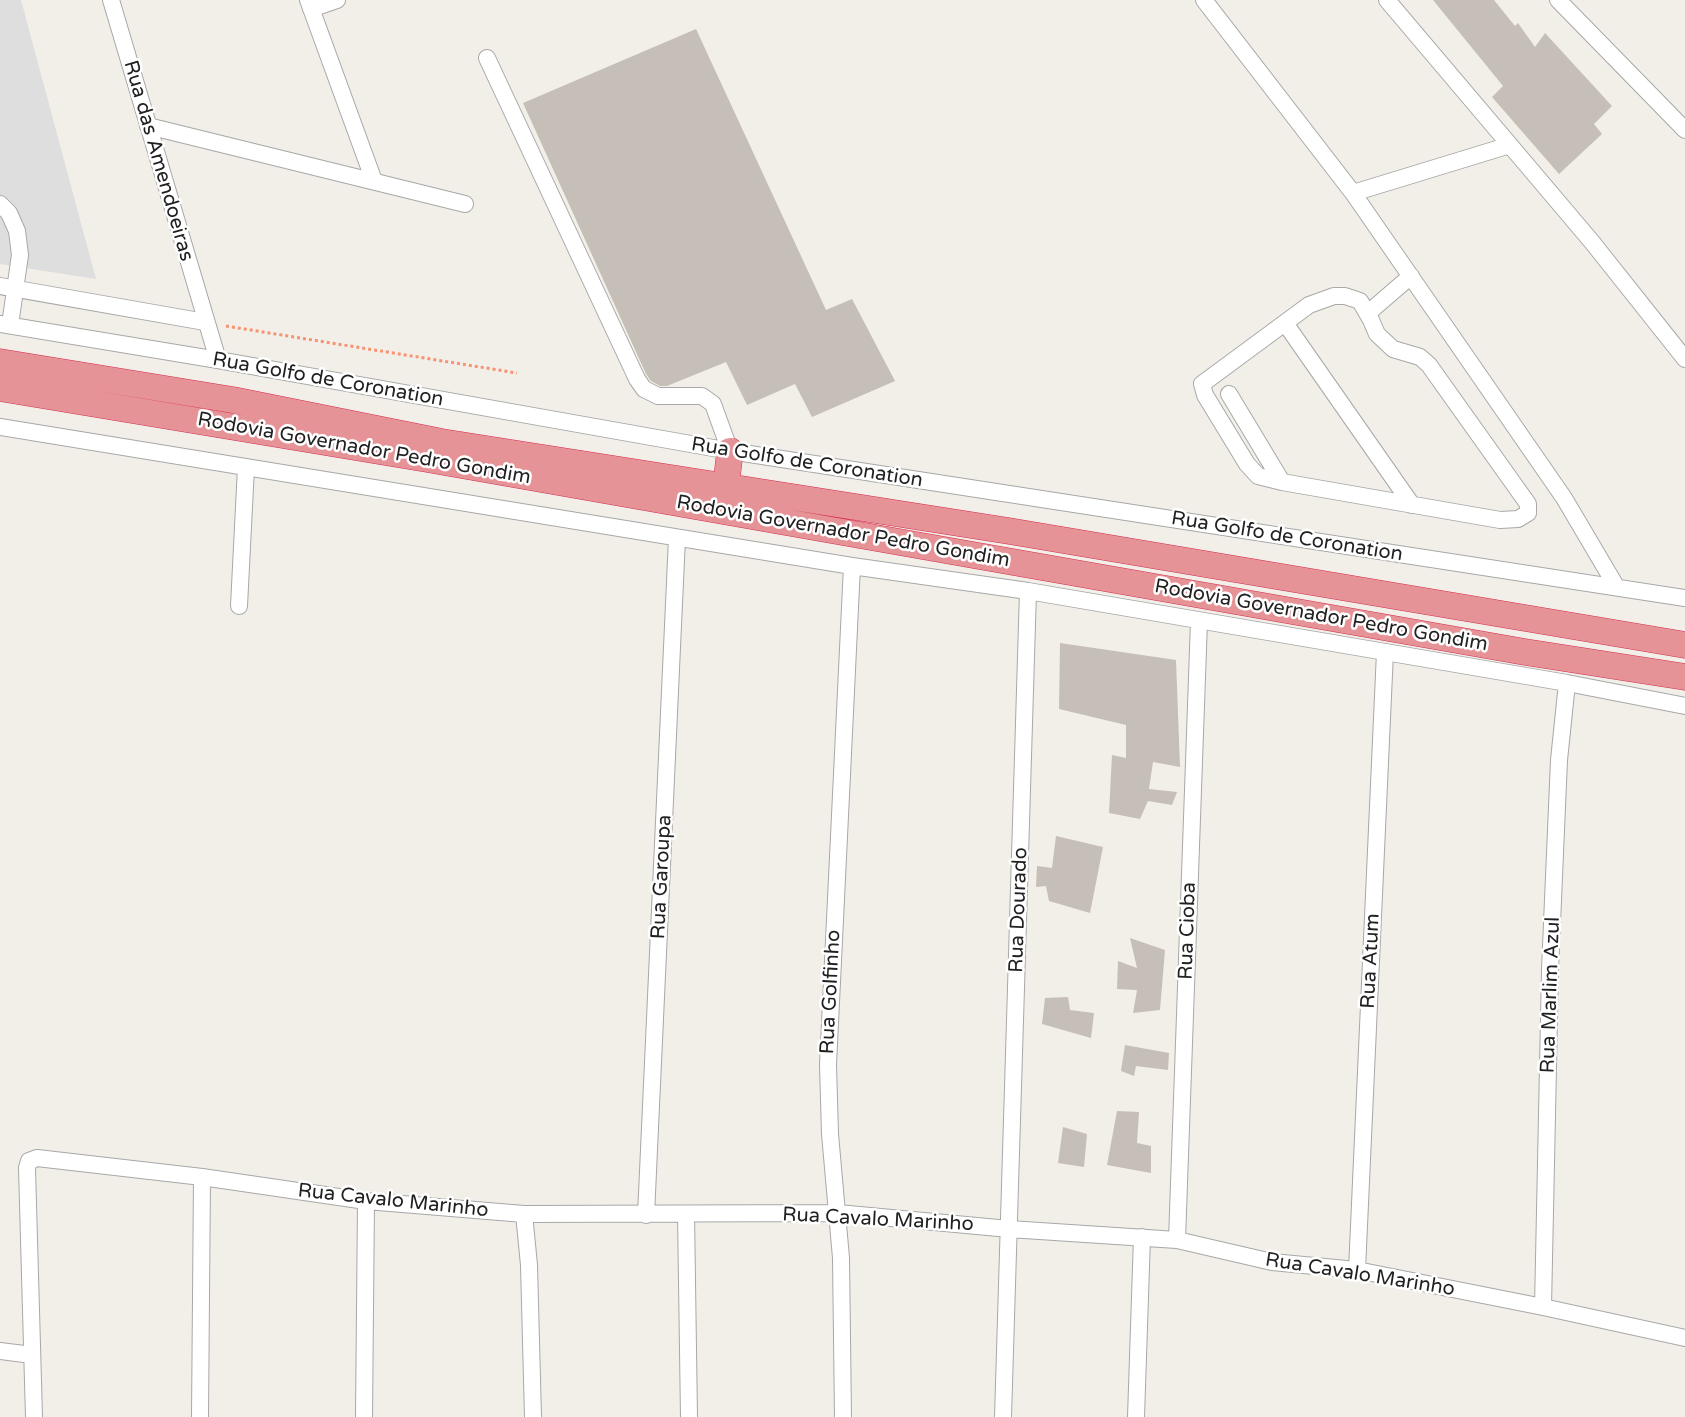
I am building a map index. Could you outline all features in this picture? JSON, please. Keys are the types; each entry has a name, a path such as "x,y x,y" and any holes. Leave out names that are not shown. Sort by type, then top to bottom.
{"highway":[{"name":"Rodovia Governador Pedro Gondim","path":"0,363 233,400 442,442 1010,531 1685,645"},
{"name":"Rodovia Governador Pedro Gondim","path":"0,388 427,459 1513,650 1685,676"},
{"path":"726,486 730,451"}],"street":[{"name":"Rua das Amendoeiras","path":"111,0 218,360"},
{"path":"337,0 309,4 374,181"},
{"path":"1204,0 1353,193 1564,498 1616,586"},
{"path":"1387,0 1592,242 1685,359"},
{"path":"1558,0 1685,130"},
{"path":"487,58 637,379 644,389 658,396 702,396 712,405 730,451"},
{"path":"148,126 465,204"},
{"path":"1353,193 1510,145"},
{"path":"0,204 9,213 17,231 20,255 7,288 5,324"},
{"path":"1368,313 1411,276"},
{"path":"7,288 206,322"},
{"path":"1334,296 1345,296 1360,301 1368,313 1377,334 1393,349 1420,357 1429,365 1528,504 1528,513 1518,519 1500,520 1412,505 1282,482 1258,476 1247,464 1205,395 1202,384 1309,305 1334,296"},
{"path":"1285,322 1412,505"},
{"name":"Rua Golfo de Coronation","path":"5,324 730,451 1685,598"},
{"path":"1229,394 1282,482"},
{"path":"0,427 852,566 1029,591 1567,683 1685,706"},
{"path":"239,606 246,467"},
{"name":"Rua Garoupa","path":"646,1215 677,538"},
{"name":"Rua Golfinho","path":"843,1417 841,1258 830,1134 828,1065 852,566"},
{"name":"Rua Dourado","path":"1003,1417 1029,591"},
{"name":"Rua Cioba","path":"1177,1240 1199,621"},
{"name":"Rua Atum","path":"1357,1270 1385,652"},
{"name":"Rua Marlim Azul","path":"1543,1307 1550,970 1559,760 1567,683"},
{"name":"Rua Cavalo Marinho","path":"33,1355 27,1168 29,1161 37,1158 202,1177 366,1201 524,1214 838,1213 1009,1229 1177,1240 1272,1262 1357,1270 1685,1338"},
{"path":"200,1417 202,1177"},
{"path":"364,1417 366,1201"},
{"path":"524,1214 528,1265 532,1417"},
{"path":"686,1214 689,1417"},
{"path":"1136,1417 1142,1237"},
{"path":"0,1352 33,1355 34,1417"}],"path":[{"path":"206,322 517,373"}],"shaded area":[{"path":"0,0 21,0 96,279 0,264"}],"building":[{"path":"1433,0 1494,0 1515,26 1518,23 1535,47 1545,33 1612,106 1594,124 1602,134 1559,174 1492,97 1503,86"},
{"path":"696,29 826,310 852,299 895,381 812,417 795,384 747,405 726,362 667,386 660,386 651,381 523,103"},
{"path":"1060,643 1176,660 1180,767 1153,762 1149,789 1177,792 1172,805 1148,801 1140,819 1109,813 1112,755 1126,758 1126,725 1059,709"},
{"path":"1056,836 1103,847 1090,913 1049,901 1046,886 1036,887 1037,866 1052,868"},
{"path":"1130,938 1165,950 1160,1010 1133,1013 1137,990 1117,989 1118,961 1137,968"},
{"path":"1068,997 1070,1010 1094,1013 1091,1038 1042,1024 1045,998"},
{"path":"1125,1045 1169,1053 1168,1070 1136,1066 1134,1076 1121,1071"},
{"path":"1117,1111 1139,1112 1137,1143 1151,1146 1151,1173 1107,1165"},
{"path":"1063,1127 1087,1134 1084,1167 1058,1163"}]}
